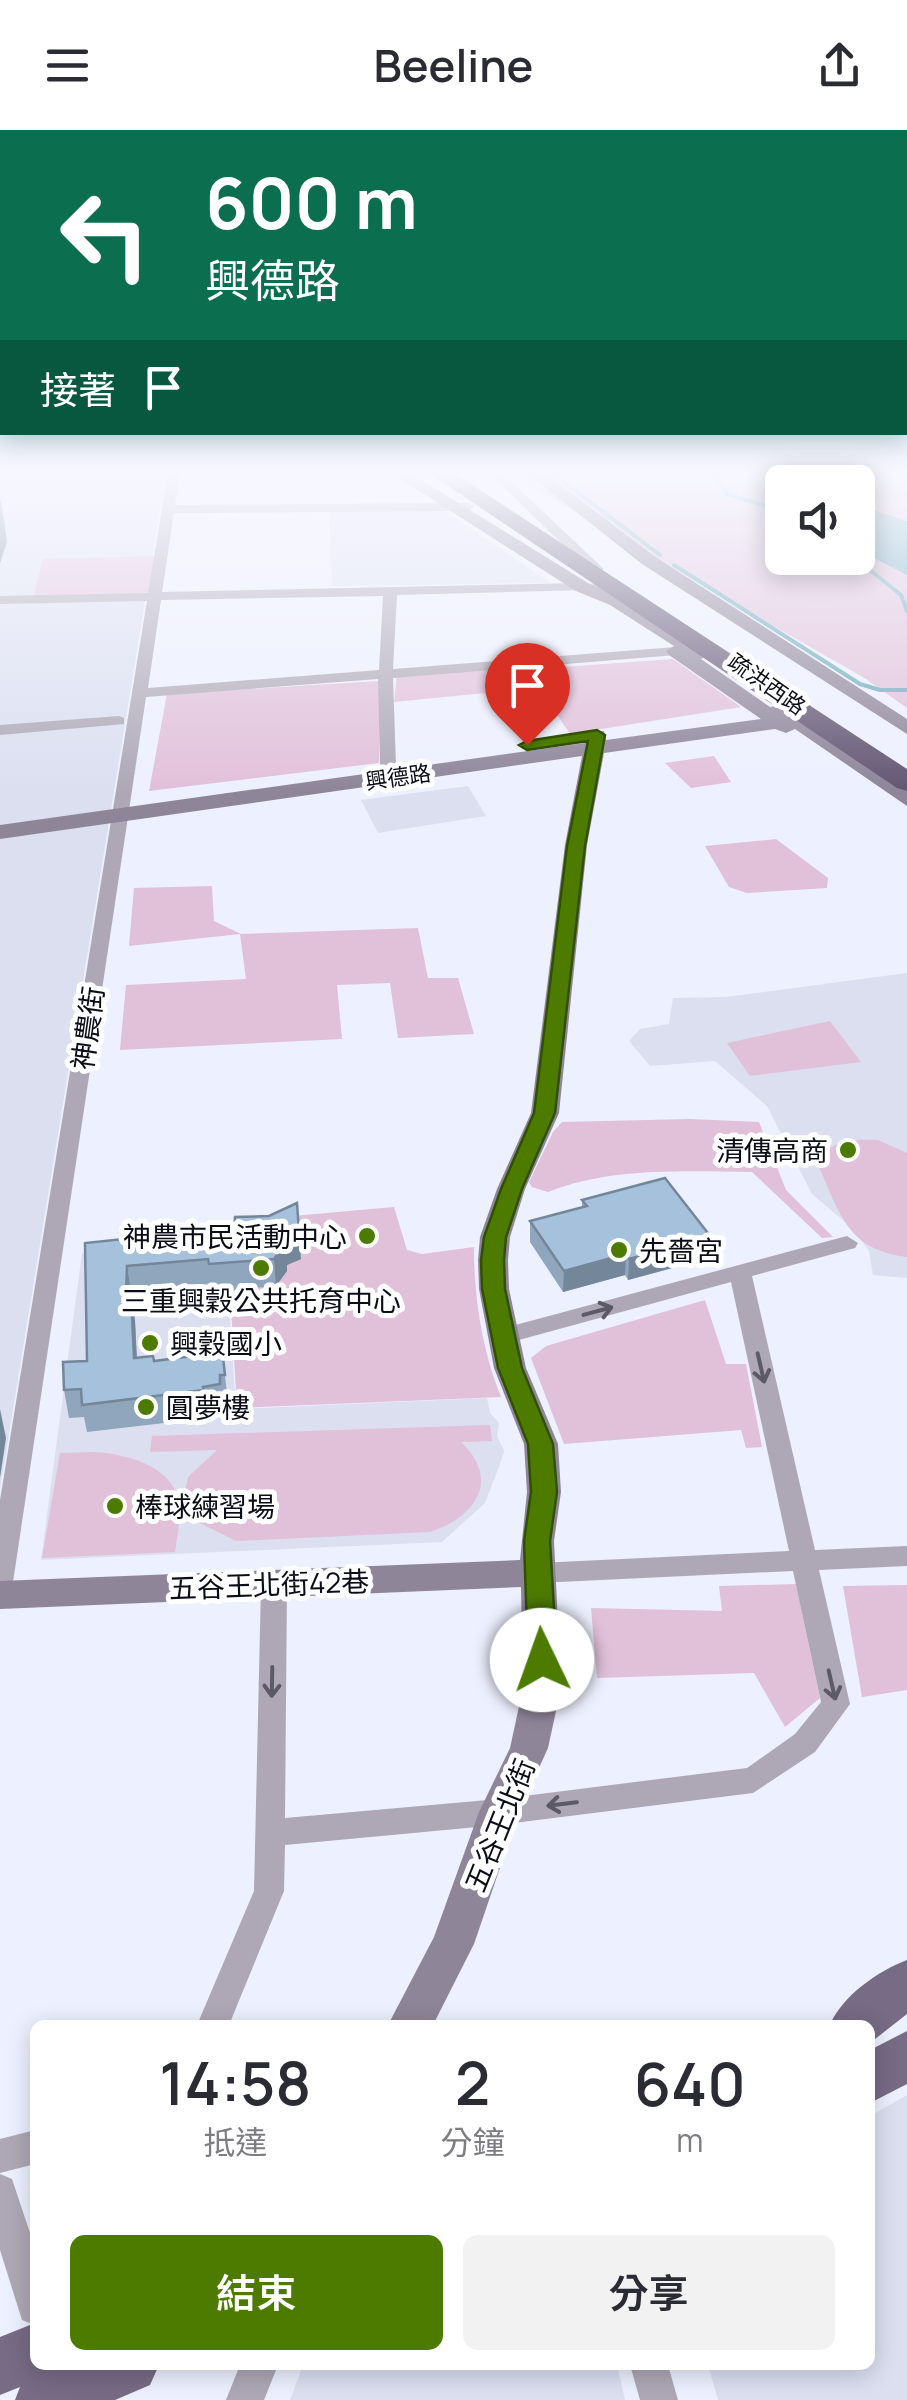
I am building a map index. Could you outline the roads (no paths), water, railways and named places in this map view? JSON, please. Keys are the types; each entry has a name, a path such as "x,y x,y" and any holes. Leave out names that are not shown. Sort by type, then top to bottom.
{"highway":[{"path":"594,579 656,617"},
{"path":"599,579 907,782"},
{"path":"616,579 907,769"},
{"path":"632,579 750,654 907,769"}],"main road":[{"path":"862,2020 907,1983"},
{"path":"875,2029 907,2012"},
{"path":"875,2075 907,2056"},
{"path":"875,2076 907,2064"},
{"path":"0,2366 30,2354"},
{"path":"44,2400 118,2370"}],"street":[{"name":"神農街","path":"0,1582 157,579"},
{"name":"疏洪西路","path":"572,579 616,601 779,715 907,818"},
{"path":"0,600 590,590 595,579"},
{"path":"677,579 907,728"},
{"name":"疏洪西路","path":"590,590 603,604 907,799"},
{"path":"388,766 390,592"},
{"path":"140,692 676,651"},
{"name":"興德路","path":"0,816 120,808 779,715"},
{"path":"0,730 119,721"},
{"name":"興德路","path":"0,832 120,808 388,766 596,743"},
{"name":"五谷王北街","path":"413,2020 453,1944 499,1812 529,1748 540,1701 538,1573 544,1492 541,1444 514,1380 494,1289 494,1246 512,1189 545,1113 576,846 596,743"},
{"path":"504,1336 847,1243"},
{"path":"268,1833 499,1812 753,1780 805,1743 836,1704 740,1272"},
{"path":"538,1573 907,1556"},
{"name":"五谷王北街42巷","path":"0,1595 538,1573"},
{"path":"215,2020 269,1891 274,1584"},
{"path":"0,2156 30,2148"},
{"path":"0,2191 30,2291"},
{"path":"245,2400 258,2370"},
{"path":"650,2370 659,2400"}],"waterway":[{"path":"696,579 860,684 880,690 907,690"},
{"path":"881,579 901,595 907,611"}],"place":[{"name":"清傳高商","path":"848,1150"},
{"name":"神農市民活動中心","path":"367,1236"},
{"name":"先嗇宮","path":"619,1250"},
{"name":"三重興穀公共托育中心","path":"261,1268"},
{"name":"興穀國小","path":"150,1343"},
{"name":"圓夢樓","path":"146,1407"},
{"name":"棒球練習場","path":"115,1506"}]}
